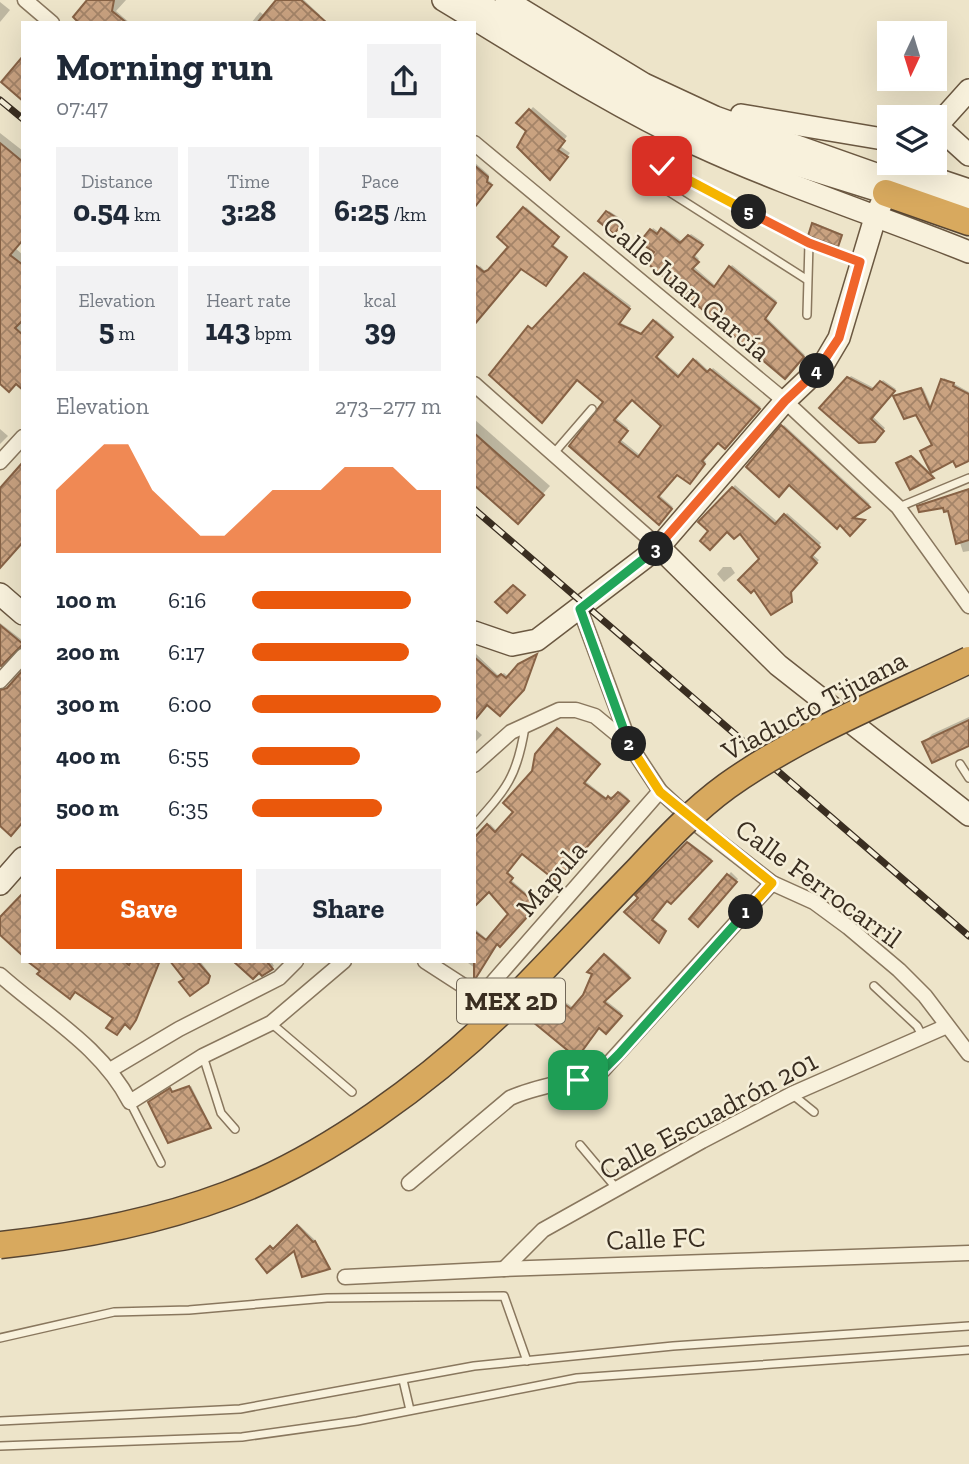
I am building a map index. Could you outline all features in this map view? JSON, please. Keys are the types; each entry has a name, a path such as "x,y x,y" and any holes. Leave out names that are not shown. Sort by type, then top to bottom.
{"highway":[{"path":"897,176 969,222"},
{"name":"Viaducto Tijuana","path":"0,1233 95,1221 201,1191 301,1145 399,1077 507,993 621,872 672,822 722,781 813,729 969,655"},
{"name":"Viaducto Tijuana","path":"0,1245 50,1240 127,1224 227,1195 291,1165 359,1124 435,1068 503,1009 681,824 727,786 784,752 969,660"}],"main road":[{"path":"443,0 588,86 697,145 875,218 969,252"},
{"path":"473,0 700,129 774,158 897,176 969,190"},
{"path":"506,0 644,83 715,117 897,176"},
{"path":"530,0 652,74 741,115 969,206"},
{"path":"947,115 969,90"},
{"path":"741,115 877,138"},
{"path":"947,137 969,155"},
{"path":"476,633 498,643 524,644 537,640 659,547 785,401 823,365 839,338 875,218 897,176"},
{"path":"659,547 778,664 969,815"},
{"path":"0,594 21,612"},
{"path":"948,799 969,792"},
{"path":"0,884 21,860"}],"street":[{"path":"25,0 50,21"},
{"name":"Calle Juan García","path":"476,145 785,401 898,507 969,606"},
{"path":"476,386 659,547"},
{"path":"0,462 21,439"},
{"path":"580,609 629,744"},
{"path":"0,681 21,658"},
{"path":"476,763 512,732 559,710 576,710 607,724 629,744"},
{"name":"Calle Ferrocarril","path":"629,744 660,792 772,883 814,902 848,927 925,996 969,1054"},
{"name":"Mapula","path":"428,963 476,994 487,989 660,792"},
{"path":"409,1183 510,1098 527,1090 578,1080 603,1070 772,883"},
{"path":"115,1076 179,1029 279,978 294,963"},
{"path":"0,975 95,1052 115,1076 128,1099 203,1056 271,1023 342,963"},
{"name":"Calle Escuadrón 201","path":"505,1269 543,1230 617,1189 792,1094 947,1026"},
{"name":"Calle FC","path":"345,1277 969,1253"}],"lane":[{"path":"806,279 649,179 642,167 647,162 662,166 809,243 860,262"},
{"path":"807,314 809,243"},
{"path":"554,453 592,409"},
{"path":"898,507 969,478"},
{"path":"476,823 507,788 519,764 525,726"},
{"path":"960,764 969,778"},
{"path":"874,986 916,1026 923,1037"},
{"path":"271,1023 352,1092"},
{"path":"203,1056 221,1114 235,1129"},
{"path":"792,1094 814,1112"},
{"path":"128,1099 161,1163"},
{"path":"580,1145 617,1189"},
{"path":"0,1338 114,1312 189,1310 327,1298 504,1296 527,1361"},
{"path":"0,1421 240,1409 474,1366 673,1346 969,1326"},
{"path":"0,1446 242,1437 410,1410 577,1378 969,1350"},
{"path":"402,1380 410,1410"}],"building":[{"path":"87,0 114,0 112,11 124,21 77,21 73,17"},
{"path":"276,0 301,0 325,21 259,21"},
{"path":"21,58 21,99 1,82"},
{"path":"529,109 565,141 558,150 568,157 550,180 517,147 526,131 516,123"},
{"path":"0,143 21,160 21,242 10,255 21,263 21,322 15,328 21,333 21,388 16,384 9,392 0,384"},
{"path":"476,167 488,177 487,182 492,185 476,205"},
{"path":"523,207 559,237 552,246 567,257 546,286 521,269 476,323 476,266 484,272 488,270 508,247 497,237"},
{"path":"606,211 623,222 614,234 598,221"},
{"path":"812,223 842,235 838,247 808,236"},
{"path":"661,228 680,243 688,235 703,245 693,257 699,262 692,269 714,287 729,266 776,303 765,319 804,357 785,379 646,262 654,252 642,244 642,239 650,229 657,234"},
{"path":"584,273 630,309 619,324 641,334 653,320 673,337 656,357 678,377 693,359 707,372 710,369 760,409 725,449 718,443 702,461 705,464 690,484 677,475 658,497 672,509 659,525 569,446 603,402 577,380 542,423 489,375 528,326 532,329","holes":["632,400 661,426 638,457 619,442 628,431 614,420"]},
{"path":"847,377 872,390 880,381 895,391 871,419 884,431 875,442 859,443 819,408"},
{"path":"941,379 954,383 953,386 969,394 969,461 956,467 953,461 931,473 920,451 932,445 916,415 904,419 893,396 921,388 930,409"},
{"path":"781,425 870,507 853,518 865,520 850,536 840,525 837,529 789,485 779,497 746,467"},
{"path":"476,435 544,495 518,524 476,487"},
{"path":"911,456 934,478 910,490 896,463"},
{"path":"21,464 21,544 0,568 0,488"},
{"path":"732,487 775,524 784,514 820,547 811,557 817,563 791,592 792,602 771,615 754,590 751,593 738,580 759,559 740,534 734,539 727,532 710,550 700,541 708,531 698,522"},
{"path":"969,489 969,540 956,544 948,511 944,512 943,508 919,512 917,506"},
{"path":"513,585 525,595 507,613 495,602"},
{"path":"0,625 21,642 21,646 0,665"},
{"path":"537,654 524,690 500,716 487,705 476,719 476,659 497,677 501,674 506,678 518,664"},
{"path":"21,672 21,824 11,836 0,826 0,690 7,688"},
{"path":"969,720 969,746 932,763 922,742"},
{"path":"557,728 600,764 584,783 606,799 608,796 611,799 618,792 629,801 556,881 522,854 507,873 513,878 510,882 538,905 500,947 497,944 474,981 476,932 486,940 508,914 489,892 476,905 476,836 487,824 495,832 513,812 503,803 532,771 535,754"},
{"path":"687,842 712,861 671,904 667,901 652,920 666,931 659,943 624,912 638,898 635,895"},
{"path":"727,874 737,882 698,927 689,919"},
{"path":"21,895 21,954 0,935 0,917"},
{"path":"604,954 630,978 604,1002 622,1016 606,1034 599,1028 577,1058 522,1013 530,1005 536,1010 540,1005 547,1006 555,997 571,1009 583,995 592,974 587,972"},
{"path":"30,963 159,963 136,1020 130,1029 125,1024 117,1035 106,1028 113,1018 75,992 70,999 37,974 40,971"},
{"path":"172,963 199,963 210,976 208,983 190,996 179,982 184,979"},
{"path":"235,963 268,963 273,969 262,976 259,973 253,979"},
{"path":"189,1086 211,1128 168,1143 148,1102 170,1088 172,1092"},
{"path":"297,1225 315,1241 330,1269 302,1277 294,1251 267,1273 256,1259 270,1246 273,1249"}],"railway":[{"path":"0,100 21,117"},
{"path":"476,511 969,936"}],"route":[{"path":"578,1080 603,1070 619,1054 772,883 660,792 629,744 580,609 659,547 785,401 823,365 839,338 860,262 809,243 662,166"}]}
